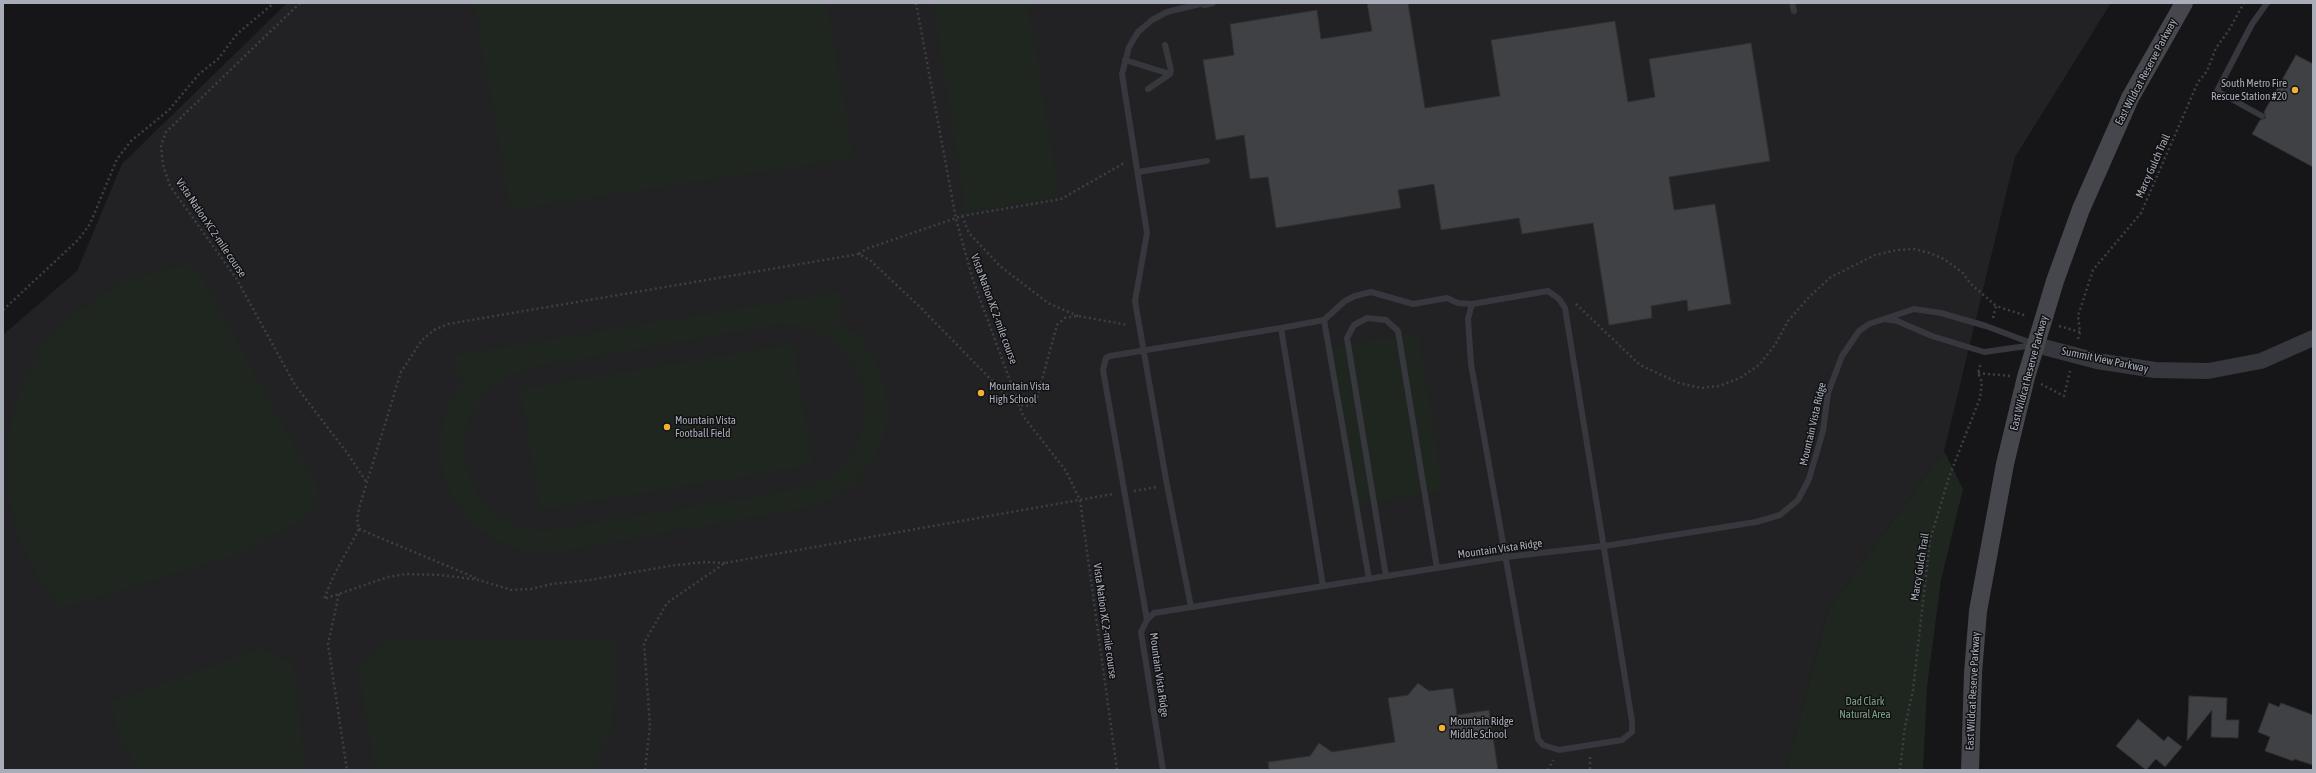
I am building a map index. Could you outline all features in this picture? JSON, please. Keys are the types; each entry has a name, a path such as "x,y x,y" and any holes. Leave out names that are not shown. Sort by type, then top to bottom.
{"main road":[{"name":"East Wildcat Reserve Parkway","path":"1970,770 1973,673 1978,610 2005,464 2026,377 2043,321 2081,209 2130,98 2184,3"}],"street":[{"name":"Summit View Parkway","path":"2036,345 2096,361 2155,370 2208,371 2261,361 2313,338"}],"lane":[{"path":"1191,607 1138,327 1135,301 1147,233 1122,74 1125,60 1138,32 1152,20 1167,12 1213,3"},
{"path":"1792,3 1794,11"},
{"path":"2262,116 2217,91 2252,24 2267,3"},
{"path":"1165,45 1171,70 1170,74"},
{"path":"1125,60 1170,74"},
{"path":"1148,89 1170,74"},
{"path":"1138,172 1206,161"},
{"path":"1147,620 1103,370 1106,358 1142,350 1324,320 1345,301 1355,296 1371,292 1413,304 1447,298 1458,303 1472,304 1548,291 1559,299 1566,308 1605,546 1632,721 1632,732 1622,740 1559,750 1543,745 1538,739 1471,364 1468,319 1472,304"},
{"name":"Mountain Vista Ridge","path":"1163,770 1141,632 1147,620 1154,613 1506,557 1605,546 1756,522 1780,515 1798,500 1810,479 1823,431 1828,393 1842,356 1859,331 1869,324 1902,311 1914,309 1941,312 1991,328 2036,345"},
{"path":"1386,576 1347,338 1354,325 1368,318 1386,320 1398,331 1437,568"},
{"path":"1884,319 1897,321 1932,336 1984,352 2036,345"},
{"path":"1324,320 1369,579"},
{"path":"1281,328 1323,586"}],"path":[{"path":"3,310 78,240 90,224 117,159 131,141 169,110 199,74 218,59 237,34 274,3"},
{"name":"Vista Nation XC 2-mile course","path":"300,3 166,132 161,145 163,165 170,186 236,278 295,385 353,460 367,484"},
{"name":"Vista Nation XC 2-mile course","path":"916,3 956,219 979,297 1023,416 1066,471 1080,500 1117,770"},
{"name":"Marcy Gulch Trail","path":"1978,373 2026,377 2064,396 2080,332 2078,316 2093,270 2141,213 2198,82 2208,71 2216,48 2229,30 2244,3"},
{"path":"479,580 441,575 406,574 388,577 324,599 334,575 359,529 356,519 401,372 422,340 434,330 468,320 859,254 866,249 962,216 1061,199 1120,163 1136,158"},
{"path":"962,216 969,234 1000,266 1048,303 1078,316 1138,327"},
{"path":"1572,300 1595,320 1615,343 1640,365 1679,383 1701,388 1719,386 1733,381 1760,365 1775,345 1788,321 1810,296 1831,277 1875,255 1897,250 1914,249 1930,253 1944,259 1963,273 1970,283 1996,306 2080,332"},
{"path":"859,254 871,261 884,273 1009,398 1019,405 1030,406 1037,398 1057,325 1066,318 1078,316"},
{"path":"1991,328 1996,306"},
{"name":"Marcy Gulch Trail","path":"1900,770 1913,690 1930,540 1949,477 1980,398 1982,382 1978,373 1984,352"},
{"path":"359,529 479,580 511,590 531,589 552,584 590,580 669,566 705,562 725,563 1167,485"},
{"path":"645,770 650,726 644,644 667,603 725,563"},
{"path":"339,594 328,644 347,770"}],"shaded area":[{"name":"Mountain Vista High School","path":"287,3 2111,3 2015,157 1944,451 1828,610 1786,770 3,770 3,335 77,271 122,164"}],"green space":[{"path":"474,3 827,3 853,158 511,210"},
{"path":"933,3 1027,3 1060,196 966,213"},
{"path":"194,264 319,490 309,516 242,553 62,608 40,582 17,534 7,489 8,436 18,396 39,351 76,312 124,282 158,271"},
{"path":"840,292 843,315 833,317 861,338 874,357 886,390 888,413 884,436 869,467 853,485 834,498 801,509 569,550 539,552 525,551 497,541 472,524 454,501 443,474 439,444 445,415 450,401 466,377 457,378 454,355","holes":["783,324 812,329 837,344 847,355 862,381 866,411 859,440 844,465 820,482 806,488 542,531 523,528 496,514 481,500 471,483 463,453 467,423 482,397 505,377 533,367"]},
{"path":"1418,333 1443,491 1355,506 1330,347"},
{"name":"Mountain Vista Football Field","path":"793,344 813,465 540,510 520,389"},
{"name":"Dad Clark Natural Area","path":"1944,451 1963,489 1941,580 1927,687 1923,770 1786,770 1828,610"},
{"path":"615,639 616,689 610,735 591,770 375,770 358,668 386,640"},
{"path":"262,648 293,665 306,770 138,770 120,738 111,701"}],"building":[{"path":"1367,3 1408,3 1425,108 1500,96 1491,40 1615,21 1628,102 1655,97 1649,59 1751,43 1770,161 1669,177 1674,210 1715,204 1731,304 1688,311 1687,300 1651,306 1652,318 1609,325 1593,223 1522,234 1519,218 1441,230 1434,184 1398,190 1401,208 1276,228 1268,177 1250,179 1244,135 1216,140 1203,60 1234,55 1230,24 1317,10 1321,39 1372,31"},
{"name":"South Metro Fire Rescue Station #20","path":"2296,55 2313,64 2313,167 2252,134 2260,120 2266,118 2264,112"},
{"name":"Mountain Ridge Middle School","path":"1418,683 1429,691 1453,688 1457,715 1489,710 1498,770 1269,770 1268,762 1310,756 1319,743 1332,752 1395,742 1388,698 1408,695"},
{"path":"2189,696 2227,698 2226,720 2239,720 2238,738 2211,737 2212,710 2187,741"},
{"path":"2269,703 2279,707 2281,703 2313,715 2313,765 2294,759 2293,761 2265,751 2270,737 2258,732"},
{"path":"2138,719 2164,741 2168,736 2182,747 2165,767 2156,759 2146,770 2116,746"}],"place":[{"name":"South Metro Fire Rescue Station #20","path":"2295,90"},
{"name":"Mountain Vista High School","path":"981,393"},
{"name":"Mountain Vista Football Field","path":"667,427"},
{"name":"Mountain Ridge Middle School","path":"1442,728"}]}
